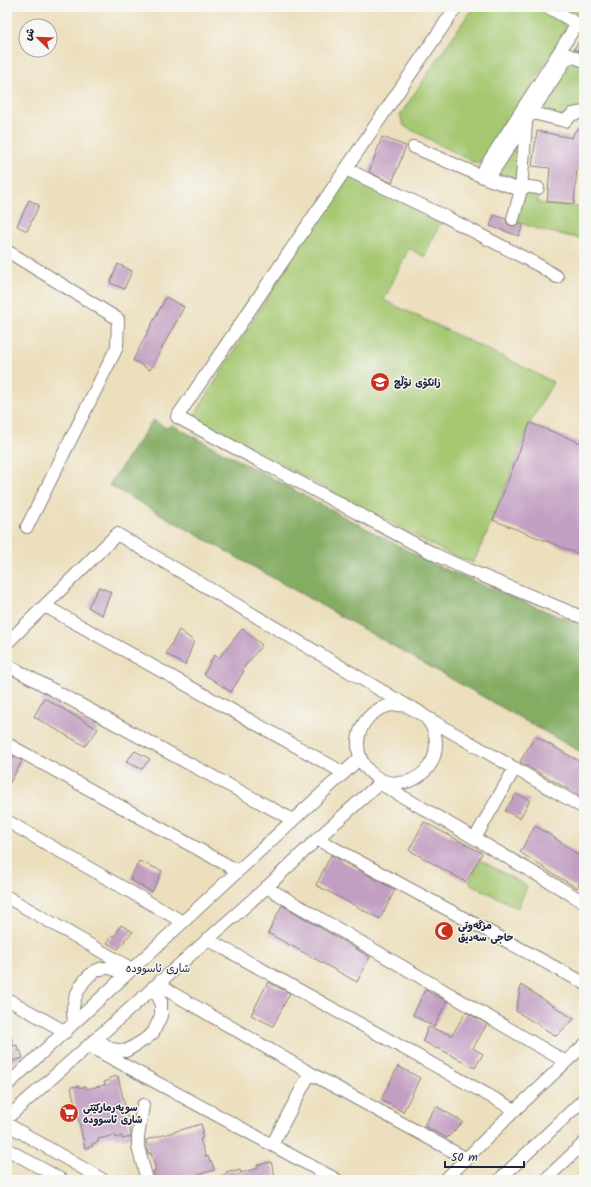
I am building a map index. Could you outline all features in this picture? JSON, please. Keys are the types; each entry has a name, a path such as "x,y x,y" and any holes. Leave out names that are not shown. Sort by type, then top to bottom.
{"street":[{"path":"456,7 177,417 466,569 584,618"},
{"path":"484,177 527,115 565,54 580,26 548,7"},
{"path":"565,54 584,61"},
{"path":"527,115 565,121 573,114 584,112"},
{"path":"513,219 521,188 527,115"},
{"path":"414,147 484,177 521,188 538,188"},
{"path":"346,169 444,216 540,266 557,277"},
{"path":"7,251 118,318 116,347 26,527"},
{"path":"7,643 117,534 584,808"},
{"path":"45,606 344,773"},
{"path":"7,665 293,820"},
{"path":"7,1118 93,1043 381,782 407,782 418,777 427,769 433,758 436,746 434,734 429,722 420,713 410,708 397,706 385,707 374,713 365,722 360,733 358,745 360,758 365,767 373,775 381,782 584,902"},
{"path":"7,744 238,871"},
{"path":"7,1085 360,758"},
{"path":"475,838 515,768"},
{"path":"7,821 183,922"},
{"path":"317,839 584,983"},
{"path":"266,887 566,1062"},
{"path":"7,897 129,973"},
{"path":"207,939 515,1110"},
{"path":"70,1027 73,1008 79,990 87,977 95,971 108,968 129,973"},
{"path":"93,1043 111,1049 126,1051 153,1033 161,1016 161,1002 157,984"},
{"path":"157,984 310,1073 467,1159"},
{"path":"7,999 70,1027"},
{"path":"93,1043 272,1145 337,1180"},
{"path":"445,1180 515,1110 584,1045"},
{"path":"272,1145 310,1073"},
{"path":"499,1180 584,1099"},
{"path":"143,1105 138,1147 146,1180"},
{"path":"7,1124 103,1180"},
{"path":"545,1180 584,1143"},
{"path":"7,1149 62,1180"}],"green space":[{"path":"473,7 538,7 565,24 567,28 564,35 481,163 475,163 404,126 400,115"},
{"path":"555,7 584,7 584,24"},
{"path":"569,55 584,61 584,112 569,117 532,113"},
{"path":"526,123 521,186 538,188 538,203 584,207 584,239 539,229 513,219 521,190 488,179"},
{"path":"346,169 444,216 424,257 409,248 384,300 553,382 530,423 493,520 473,563 451,555 193,418"},
{"path":"153,420 166,428 172,425 433,564 584,627 584,754 109,485"},
{"path":"480,860 527,886 518,908 469,883"}],"building":[{"path":"584,34 584,53 574,49"},
{"path":"584,125 584,169 577,169 574,204 547,202 550,168 532,166 537,131 572,138 574,132"},
{"path":"382,137 406,146 392,183 369,172"},
{"path":"29,200 39,205 27,231 17,226"},
{"path":"494,215 506,219 507,224 511,226 515,226 519,223 523,225 519,236 490,226"},
{"path":"118,264 132,271 124,289 110,283"},
{"path":"166,297 184,307 150,370 133,360"},
{"path":"530,423 584,444 584,556 493,520"},
{"path":"99,587 111,592 102,615 88,607"},
{"path":"242,629 262,645 242,670 244,671 231,692 204,674 214,655 219,658"},
{"path":"179,630 194,641 185,665 166,654"},
{"path":"44,698 98,729 85,746 34,717"},
{"path":"535,736 584,764 584,798 520,762"},
{"path":"135,751 150,759 142,769 126,762"},
{"path":"7,753 22,761 7,788"},
{"path":"516,794 530,800 520,818 505,811"},
{"path":"424,822 482,853 466,882 409,850"},
{"path":"535,826 584,859 584,874 577,888 520,852"},
{"path":"331,855 395,890 380,919 316,885"},
{"path":"139,861 162,871 152,892 130,879"},
{"path":"282,905 370,957 357,982 268,933"},
{"path":"121,925 133,932 124,940 125,941 118,949 107,943 113,935 115,936"},
{"path":"268,982 290,993 273,1026 251,1015"},
{"path":"521,985 574,1019 556,1036 516,1011"},
{"path":"425,990 447,1001 434,1027 413,1015"},
{"path":"466,1012 487,1024 473,1048 483,1054 475,1068 423,1041 428,1027 452,1035"},
{"path":"9,1030 14,1046 17,1045 18,1051 20,1050 23,1058 7,1063 7,1031"},
{"path":"398,1066 420,1078 403,1112 381,1100"},
{"path":"118,1076 131,1137 122,1139 122,1136 116,1138 115,1135 98,1139 98,1142 92,1144 93,1146 85,1148 71,1087 79,1086 79,1088 86,1086 86,1089 105,1085 104,1082 110,1080 109,1078"},
{"path":"436,1106 463,1122 447,1138 424,1126"},
{"path":"201,1124 203,1138 200,1139 206,1157 208,1156 210,1162 212,1162 214,1170 180,1180 156,1180 153,1171 156,1170 151,1153 148,1154 146,1140"},
{"path":"271,1162 276,1180 215,1180 215,1178 226,1174 226,1172 240,1170 241,1173 258,1168 257,1165"}],"place":[{"name":"زانکۆی نۆڵج","path":"380,382"},
{"name":"مزگەوتی حاجی سەدیق","path":"444,931"},
{"name":"سوپەرمارکێتی شاری ئاسوودە","path":"69,1113"}],"district":[{"name":"شاری ئاسوودە","path":"158,968"}]}
